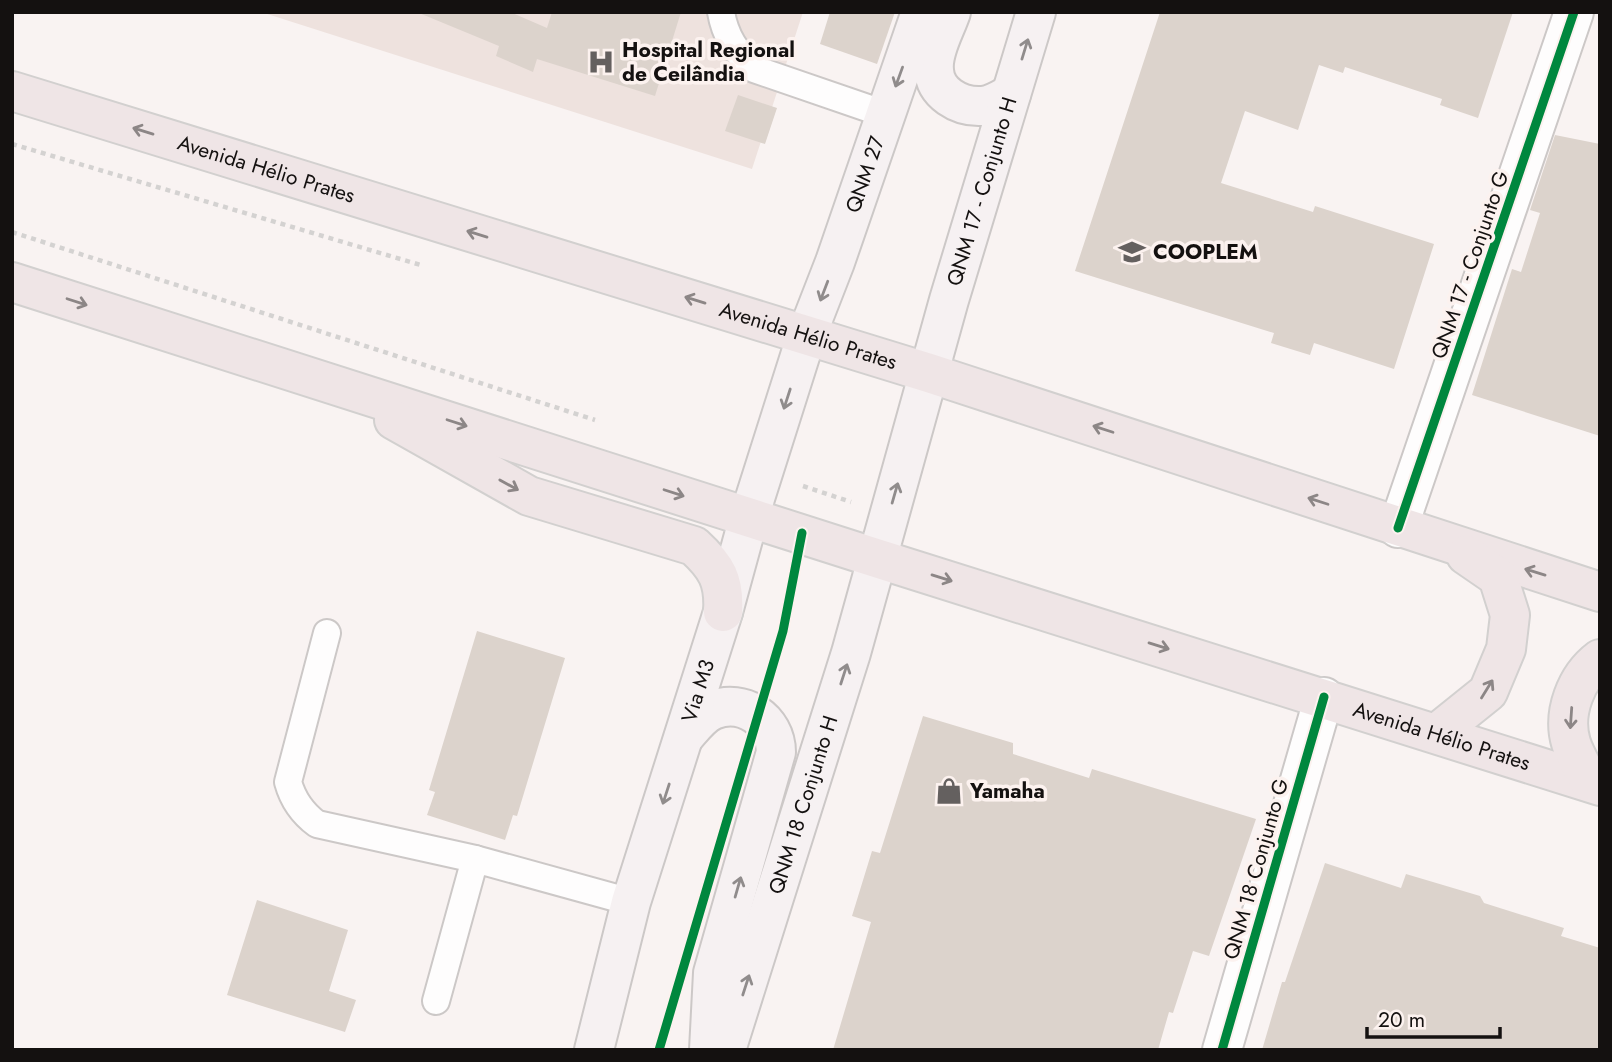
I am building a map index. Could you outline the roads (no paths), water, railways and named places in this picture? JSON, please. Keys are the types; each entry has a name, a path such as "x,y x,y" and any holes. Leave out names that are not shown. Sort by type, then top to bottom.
{"main road":[{"name":"QNM 27","path":"807,334 835,262 921,12"},
{"path":"951,12 934,57 933,72 940,86 949,98 981,106 1011,94"},
{"name":"QNM 17 - Conjunto H","path":"929,373 1036,12"},
{"name":"Avenida Hélio Prates","path":"12,91 807,334 1600,592"},
{"name":"Avenida Hélio Prates","path":"12,282 1595,784"},
{"name":"Via M3","path":"594,1050 631,902 807,334"},
{"path":"877,558 929,373"},
{"name":"Avenida Hélio Prates","path":"322,380 529,496 694,546 708,559 718,575 724,593 723,612"},
{"path":"1437,733 1488,692 1506,649 1510,615 1498,578 1454,546"},
{"name":"QNM 18 Conjunto H","path":"726,1050 851,653 877,558"},
{"path":"1595,784 1570,741 1569,715 1578,683 1600,659"},
{"path":"684,737 699,720 713,710 737,707 759,716 776,738 776,752 713,973 709,1050"},
{"path":"621,1050 631,902"}],"street":[{"name":"QNM 17 - Conjunto G","path":"1398,528 1574,12"},
{"name":"QNM 18 Conjunto G","path":"1222,1050 1324,697"}],"lane":[{"path":"721,12 724,29 731,43 754,69 885,114"},
{"path":"327,634 288,782 307,816 317,824 475,859 631,902"},
{"path":"436,1001 475,859"}],"place":[{"name":"Hospital Regional de Ceilândia","path":"601,62"},
{"name":"COOPLEM","path":"1132,252"},
{"name":"Yamaha","path":"949,791"}]}
